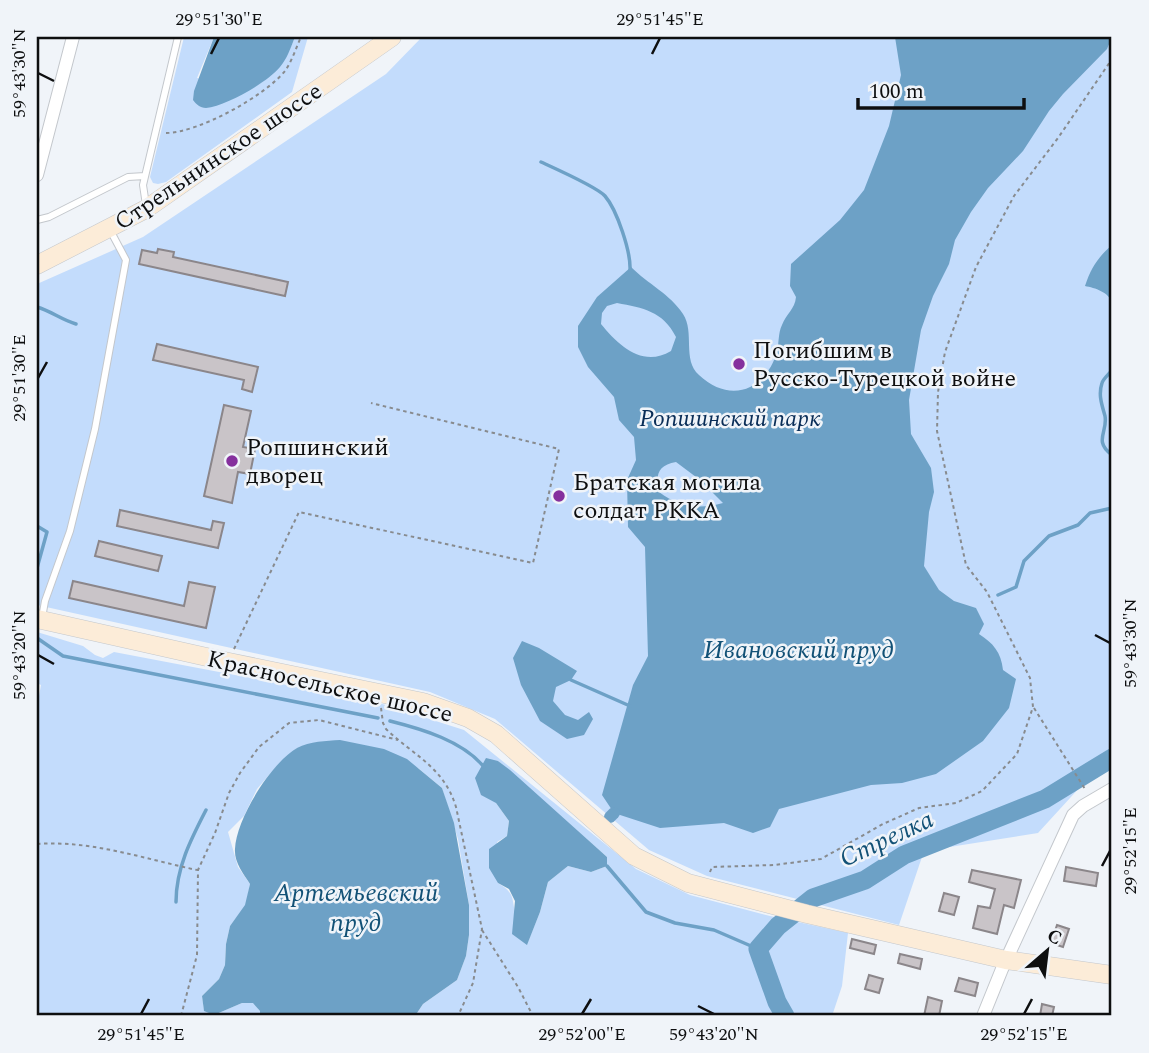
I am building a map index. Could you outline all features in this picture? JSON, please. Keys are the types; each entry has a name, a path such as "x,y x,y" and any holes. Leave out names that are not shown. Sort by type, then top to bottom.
{"main road":[{"name":"Стрельнинское шоссе","path":"37,265 146,209 392,37"},
{"name":"Красносельское шоссе","path":"39,619 423,702 468,718 496,734 634,856 688,883 778,907 1006,960 1112,975"}],"street":[{"path":"37,175 73,37"},
{"path":"984,1016 1006,960 1073,815 1112,789"}],"lane":[{"path":"146,209 143,185 178,37"},
{"path":"37,220 49,217 128,177 145,176"},
{"path":"39,619 70,531 95,429 126,260 110,229"}],"path":[{"path":"155,133 175,133 195,127 215,119 252,97 284,72 301,37"},
{"path":"712,867 774,865 821,859 883,824 919,808 956,803 982,791 1017,754 1033,707 1030,678 988,592 966,565 937,431 938,391 945,352 976,267 1014,196 1112,59"},
{"path":"230,657 299,512 533,563 559,449 371,403"},
{"path":"381,707 383,723 398,740 426,761 451,789 481,929 533,1016"},
{"path":"1033,707 1083,784"},
{"path":"181,1016 197,956 198,870 240,773 259,747 289,723 319,720 398,740"},
{"path":"37,844 113,850 198,870"},
{"path":"458,1016 473,983 481,929"}],"green space":[{"path":"184,37 214,37 197,78 247,91 277,70 295,37 308,37 292,92 166,182 158,184 153,183 150,177"},
{"name":"Ропшинский парк","path":"422,37 1112,37 1112,769 1081,786 1038,833 924,851 899,925 707,876 649,850 495,719 430,692 37,605 37,284 143,237 386,74"},
{"path":"37,632 83,646 103,658 114,652 376,702 464,730 636,869 690,895 848,933 842,986 832,1016 415,1016 423,1004 457,980 466,956 469,935 469,905 458,839 442,788 418,768 297,748 257,789 244,816 228,832 238,867 250,884 246,905 230,926 225,965 219,979 202,996 204,1010 214,1015 242,1003 254,1003 260,1016 37,1016 37,707 41,685 37,683","holes":["498,761 607,857 607,866 591,872 568,866 548,882 527,944 510,894 498,883 497,842 507,836 509,821 496,803"]}],"water":[{"path":"214,37 295,37 289,53 274,73 235,98 204,108 193,100 194,91"},
{"name":"Ивановский пруд","path":"895,37 1112,37 1107,49 1063,94 1023,151 988,188 955,240 949,264 933,296 921,330 909,400 911,434 931,468 934,492 929,512 924,566 939,590 954,601 976,608 984,624 979,634 996,649 1003,670 1016,679 1009,708 983,741 936,774 902,783 871,785 779,809 770,827 753,833 724,823 660,828 614,813 602,795 633,685 648,656 645,547 628,527 627,480 636,460 634,437 619,420 614,397 588,367 578,347 578,326 597,297 631,267 672,301 683,314 688,329 691,362 699,375 711,384 734,391 755,384 771,365 777,352 781,328 795,301 796,297 790,286 791,264 840,220 864,190 889,126 901,75","holes":["617,303 644,309 665,321 676,337 671,351 661,356 641,356 616,340 601,324 602,313 607,306","676,462 700,480 723,503 690,506 659,492 659,472 665,466"]},
{"path":"1112,245 1112,303 1105,293 1085,286 1096,263"},
{"path":"522,641 577,671 571,680 556,687 553,701 565,715 578,720 589,712 593,719 584,735 567,739 540,721 521,685 513,658"},
{"name":"Артемьевский пруд","path":"340,740 384,749 407,759 442,788 454,823 469,905 466,956 457,980 423,1004 415,1016 260,1016 260,1011 253,1003 242,1003 214,1015 204,1011 202,996 219,979 225,965 230,926 245,905 250,884 235,854 237,837 248,808 266,779 287,755 307,744"},
{"path":"486,758 498,761 510,770 607,857 607,866 591,872 568,866 548,882 527,945 512,934 515,901 509,889 498,883 489,868 489,849 507,836 509,821 496,803 481,795 475,778"}],"building":[{"path":"158,249 174,252 173,257 288,282 285,296 139,264 142,250 157,253"},
{"name":"Ропшинский дворец","path":"157,344 258,367 252,392 242,389 244,380 153,360"},
{"name":"Ропшинский дворец","path":"224,405 251,411 243,447 255,449 250,474 238,472 232,503 204,496"},
{"name":"Ропшинский дворец","path":"120,510 211,530 213,521 224,523 218,548 117,526"},
{"path":"99,541 162,556 158,571 95,556"},
{"path":"73,581 184,606 189,582 215,587 206,628 69,598"},
{"path":"1066,867 1098,873 1096,886 1064,881"},
{"path":"972,870 1021,880 1014,908 1004,905 997,934 973,928 978,906 990,908 995,889 969,882"},
{"path":"944,893 959,897 954,915 939,911"},
{"path":"1057,925 1069,929 1063,947 1051,943"},
{"path":"852,939 876,945 874,954 850,948"},
{"path":"900,954 922,959 920,969 898,963"},
{"path":"869,975 883,979 879,993 865,989"},
{"path":"959,978 978,983 975,996 955,991"},
{"path":"928,997 942,1001 939,1016 924,1016"},
{"path":"1042,1004 1054,1007 1052,1016 1040,1016"}],"waterway":[{"path":"541,162 585,183 610,202 622,232 630,270"},
{"path":"37,307 76,324"},
{"path":"1112,370 1103,381 1100,392 1105,416 1102,441 1112,455"},
{"path":"998,595 1016,587 1024,561 1049,536 1078,525 1090,513 1112,508"},
{"path":"37,526 47,532 37,568"},
{"path":"37,638 63,656 378,718"},
{"path":"571,680 630,706"},
{"path":"390,721 428,732 453,743 484,767"},
{"name":"Стрелка","path":"785,1016 777,1002 758,949 778,926 813,898 865,880 904,855 1045,799 1112,758"},
{"path":"176,902 182,866 206,810"},
{"path":"610,817 614,813"},
{"path":"607,866 646,912 675,923 714,930 758,949"}],"place":[{"name":"Погибшим в Русско-Турецкой войне","path":"739,364"},
{"name":"Ропшинский дворец","path":"232,461"},
{"name":"Братская могила солдат РККА","path":"559,496"}]}
